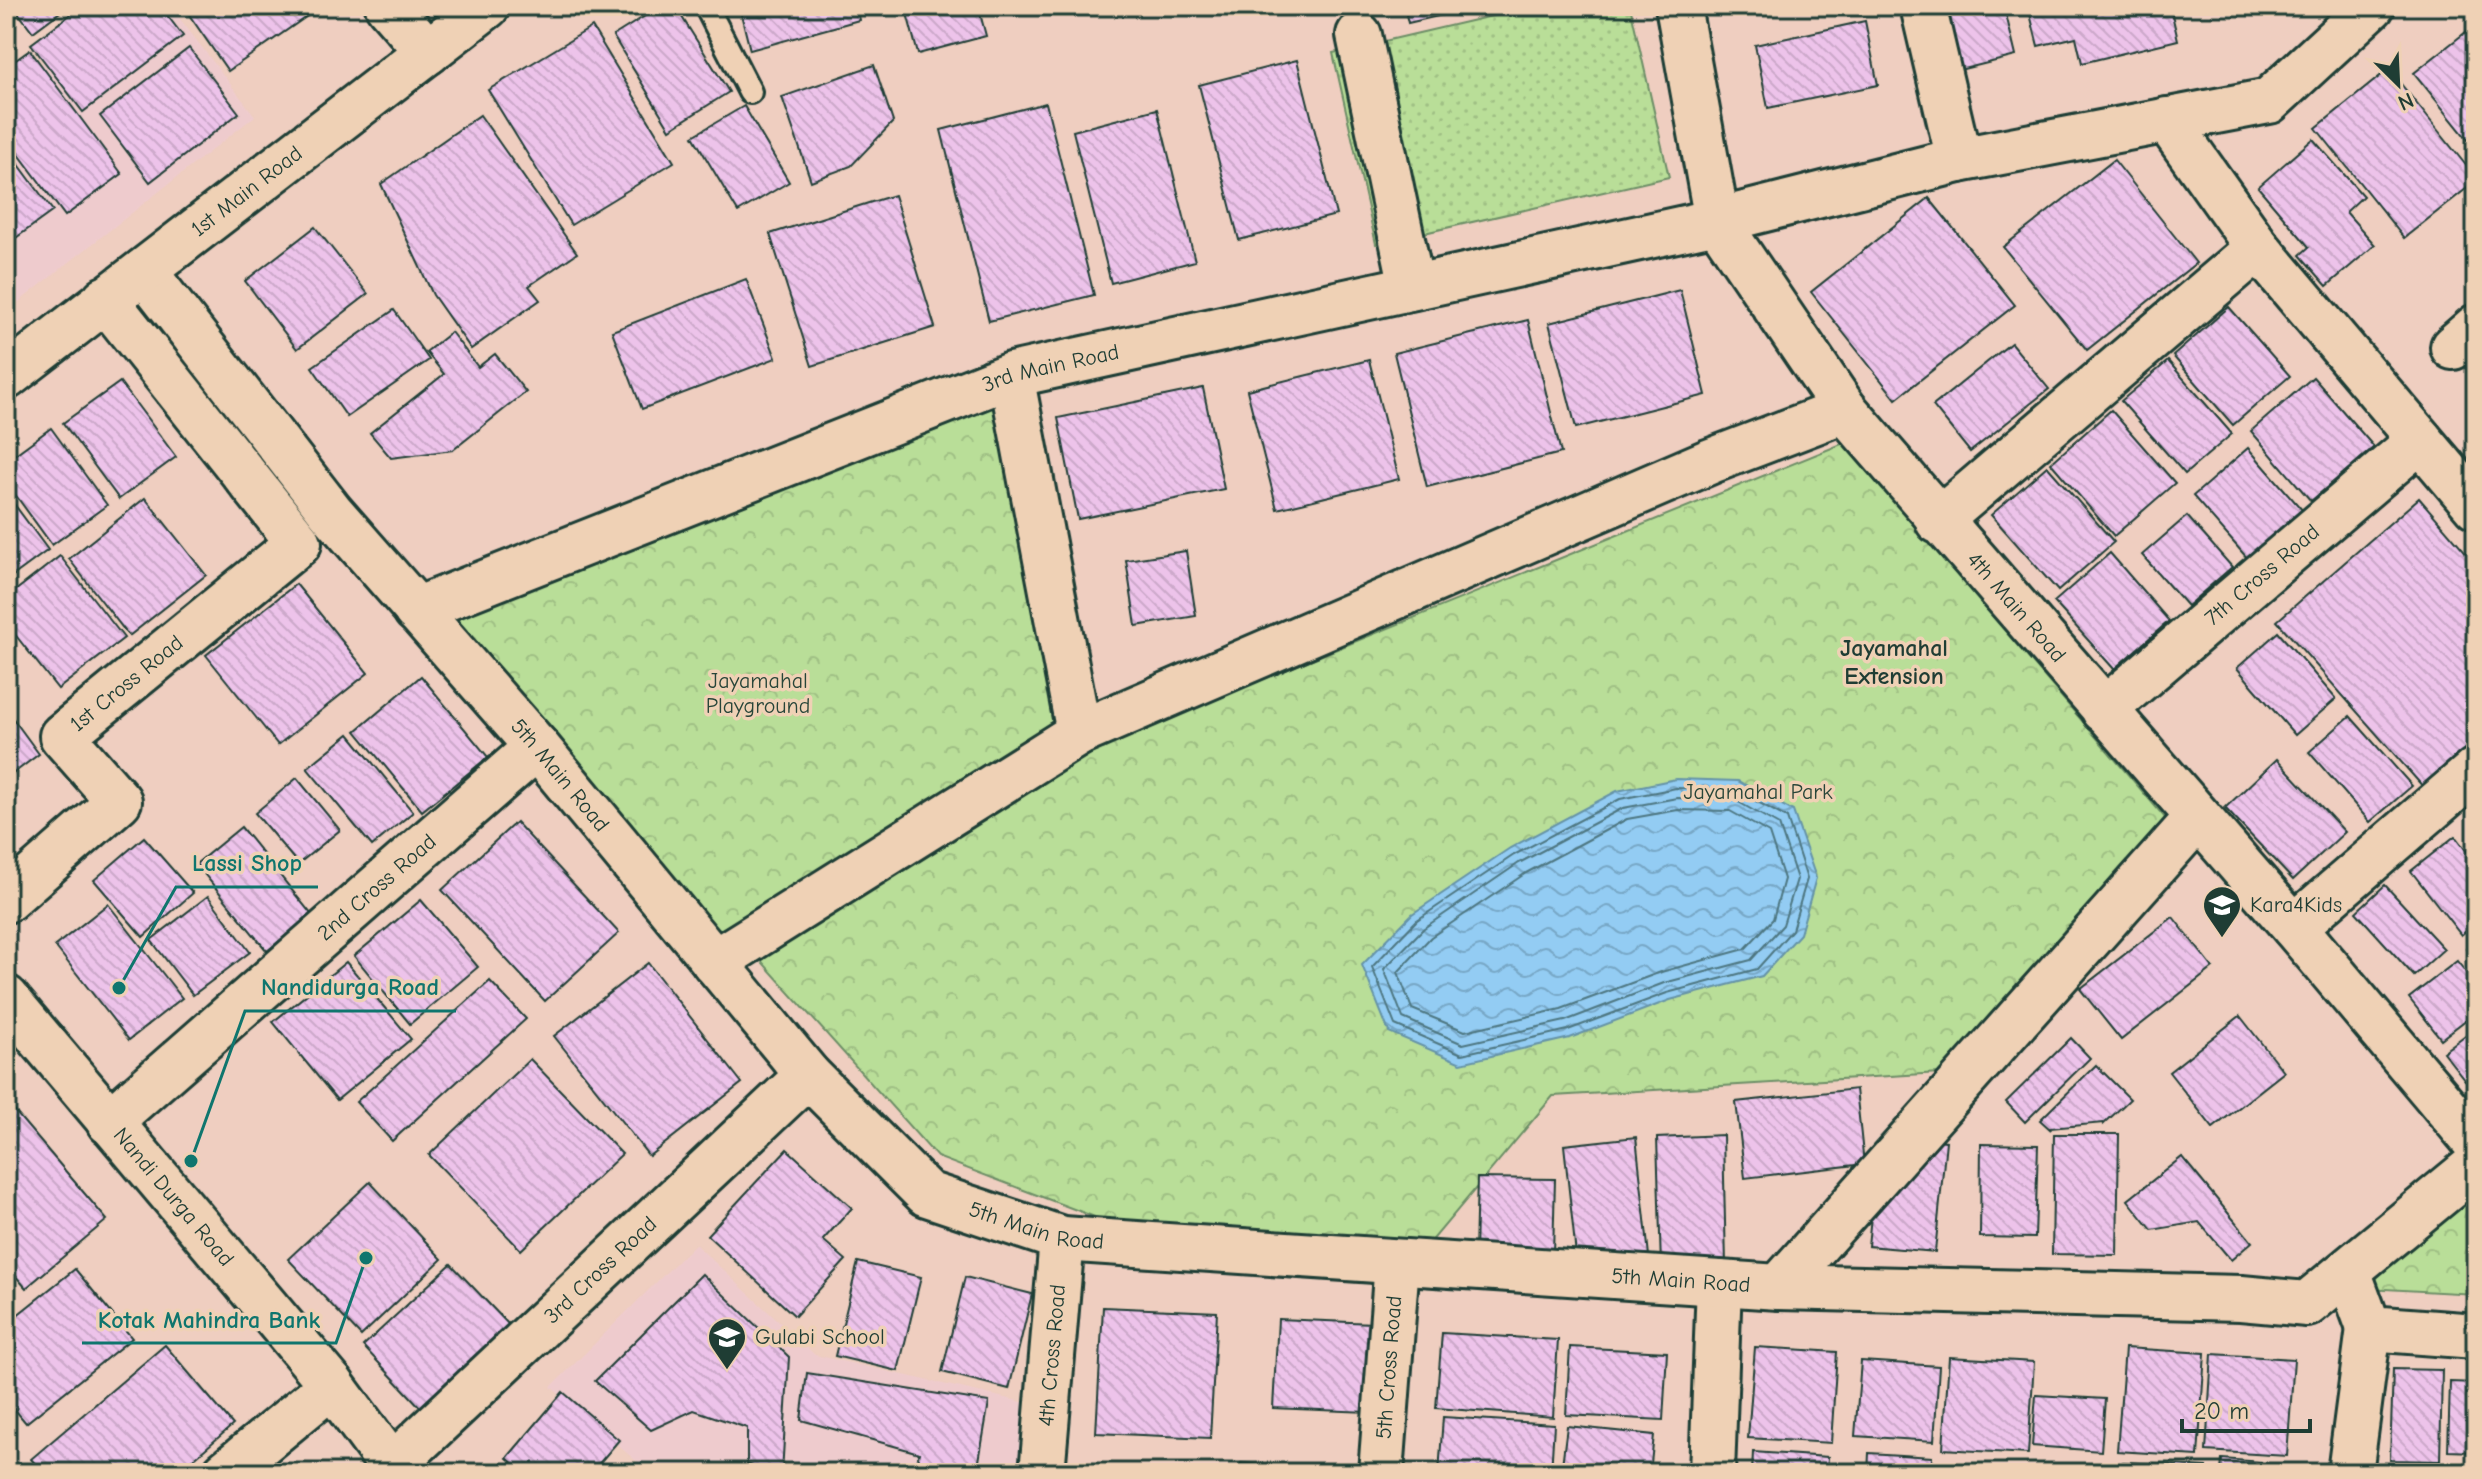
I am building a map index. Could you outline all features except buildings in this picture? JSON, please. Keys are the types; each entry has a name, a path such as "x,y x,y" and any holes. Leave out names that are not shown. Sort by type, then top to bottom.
{"street":[{"path":"388,6 428,52"},
{"name":"1st Main Road","path":"6,377 487,6"},
{"name":"4th Main Road","path":"1678,6 1717,221 1845,410 1938,521 2294,927 2476,1143"},
{"path":"1923,6 1959,160"},
{"name":"3rd Main Road","path":"416,610 1011,375 1717,221 1959,160 2269,101 2372,6"},
{"path":"1359,35 1412,287"},
{"path":"2167,120 2258,248 2476,506"},
{"path":"1938,521 2258,248"},
{"name":"5th Main Road","path":"144,271 331,512 537,747 808,1075 927,1194 1062,1239 1779,1287 2241,1298 2307,1304 2476,1165"},
{"name":"1st Cross Road","path":"6,900 119,801 62,736 299,543 105,299"},
{"path":"1011,375 1079,733"},
{"path":"714,962 1079,733 1711,461 1845,410"},
{"name":"7th Cross Road","path":"2104,710 2420,440"},
{"name":"2nd Cross Road","path":"109,1122 537,747"},
{"path":"2294,927 2476,770"},
{"path":"1779,1287 2198,817"},
{"name":"Nandi Durga Road","path":"9,1009 332,1385 394,1470"},
{"name":"3rd Cross Road","path":"394,1470 808,1075"},
{"name":"4th Cross Road","path":"1042,1473 1062,1239"},
{"name":"5th Cross Road","path":"1381,1473 1397,1262"},
{"path":"2348,1271 2369,1328 2350,1473"},
{"path":"1712,1473 1719,1283"},
{"path":"2369,1328 2476,1336"},
{"path":"225,1473 332,1385"}],"lane":[{"path":"706,6 750,92"}],"shaded area":[{"path":"117,6 170,6 255,116 6,312 6,91"},
{"name":"Gulabi School","path":"695,1244 815,1355 1040,1406 1032,1473 650,1473 551,1387"}],"green space":[{"path":"1521,6 1630,6 1669,177 1376,244 1333,53 1522,9"},
{"name":"Jayamahal Playground","path":"996,401 1059,728 720,933 442,618"},
{"name":"Jayamahal Park","path":"1844,443 2167,820 1940,1073 1553,1096 1430,1243 1100,1219 937,1157 755,954 1081,753"},
{"path":"2476,1190 2476,1294 2365,1288"}],"water":[{"path":"1676,779 1738,781 1793,811 1816,878 1800,934 1762,976 1670,1000 1570,1038 1461,1063 1389,1032 1362,965 1412,914 1510,848 1617,791"}],"place":[{"name":"Kara4Kids","path":"2222,939"},
{"name":"Lassi Shop","path":"119,988"},
{"name":"Nandidurga Road","path":"191,1161"},
{"name":"Kotak Mahindra Bank","path":"366,1258"},
{"name":"Gulabi School","path":"727,1371"}],"district":[{"name":"Jayamahal Extension","path":"1894,662"}]}
